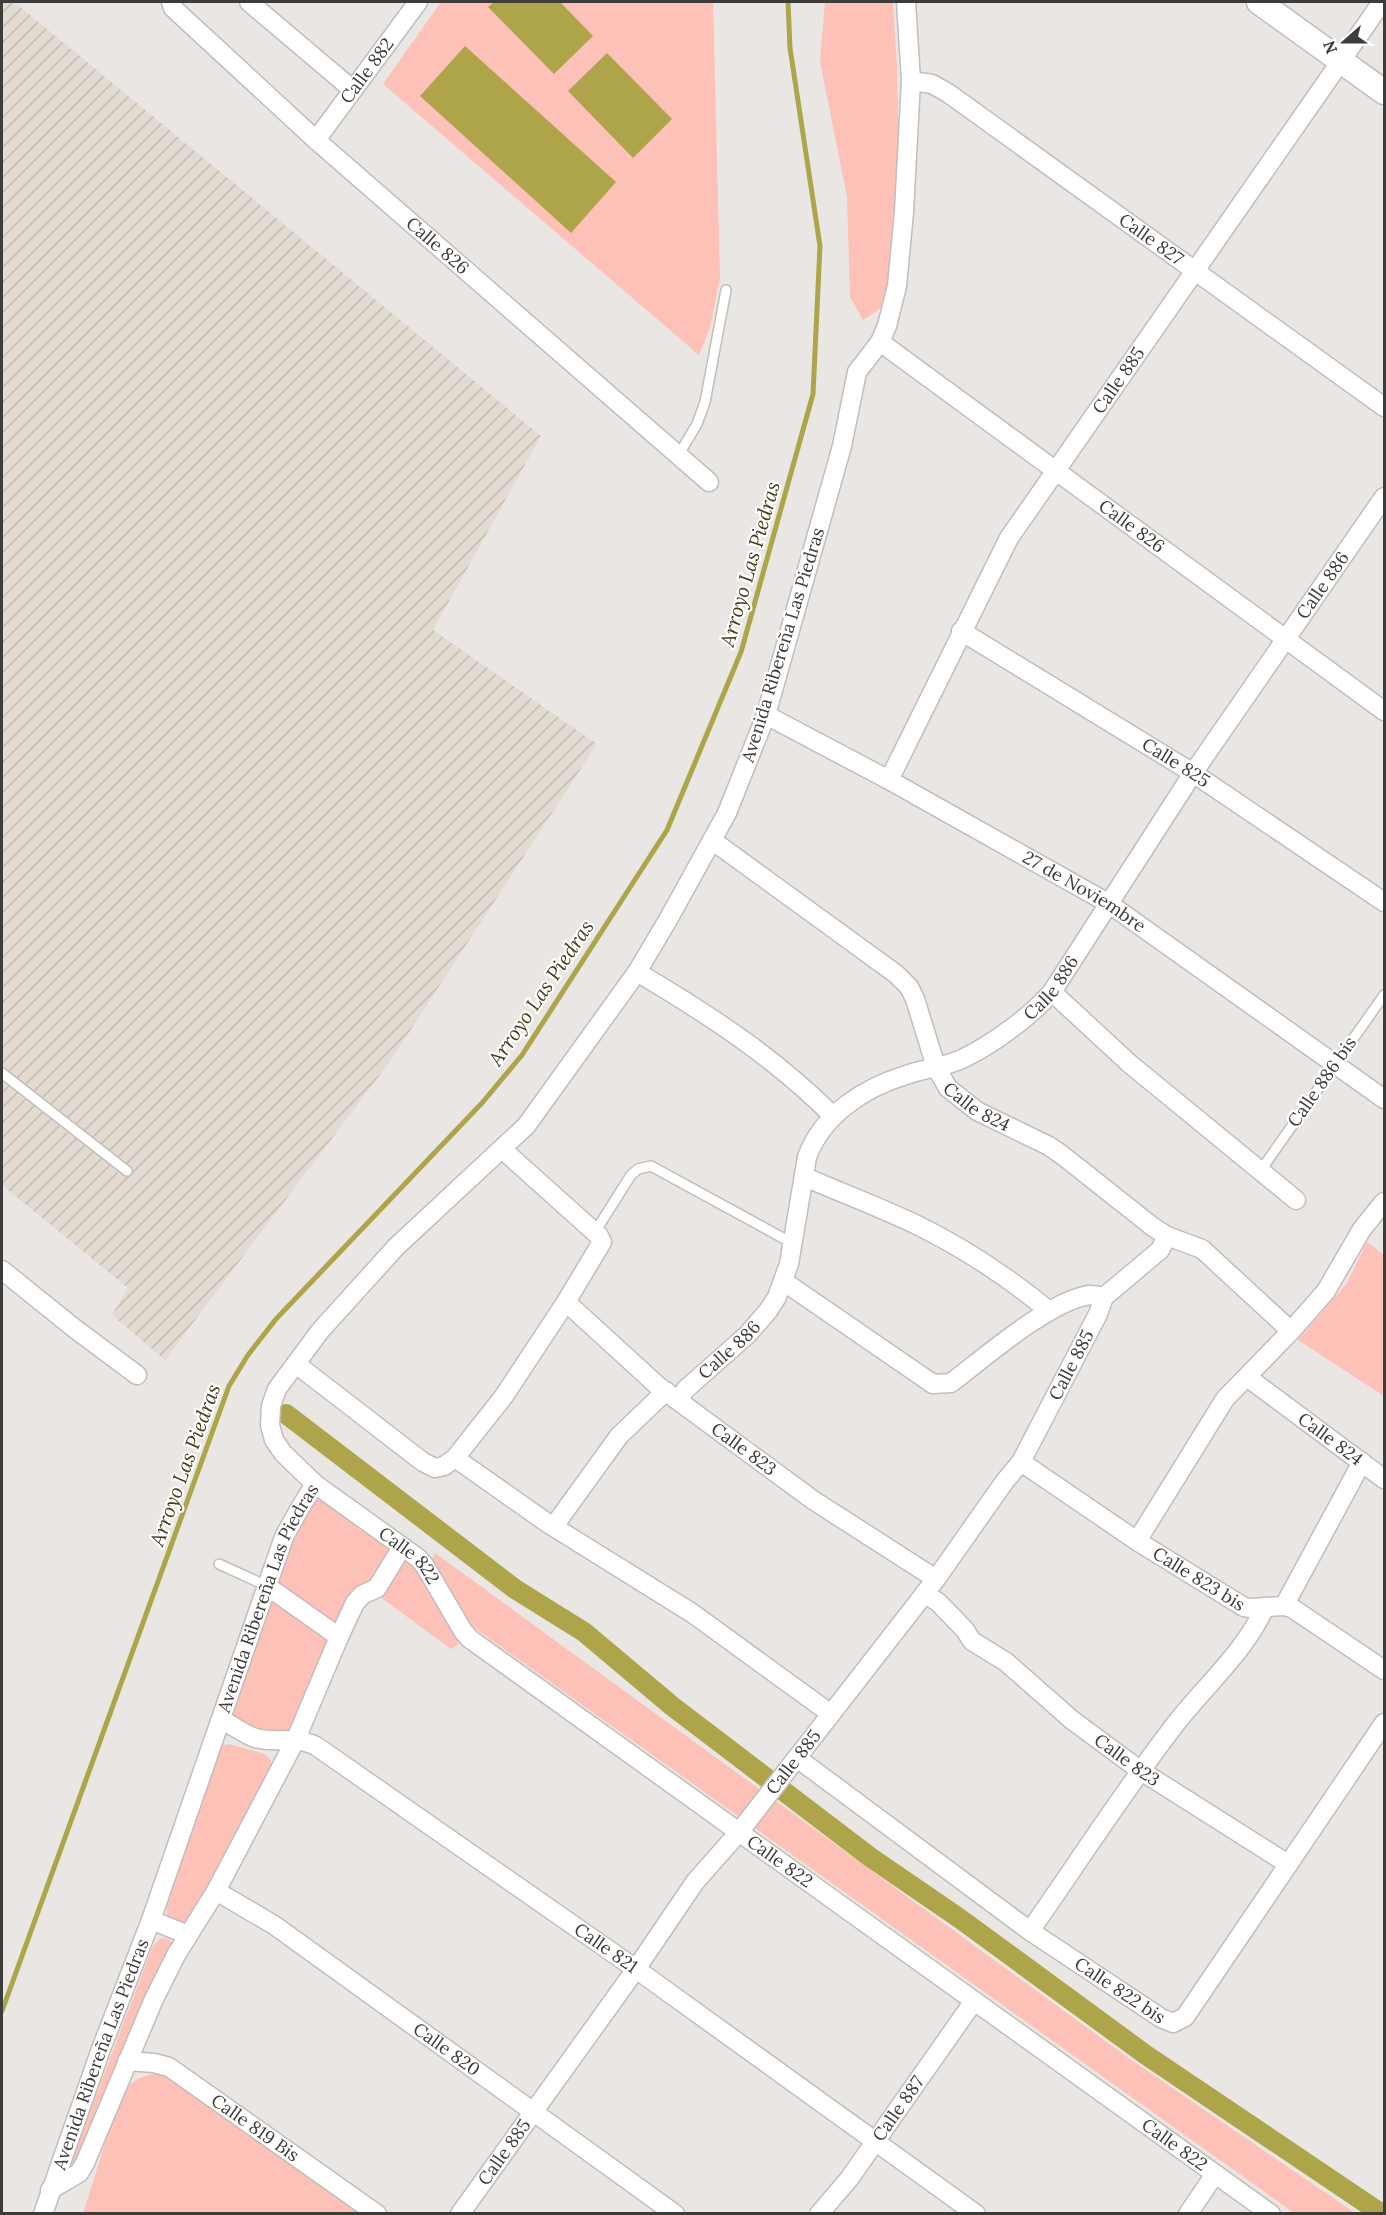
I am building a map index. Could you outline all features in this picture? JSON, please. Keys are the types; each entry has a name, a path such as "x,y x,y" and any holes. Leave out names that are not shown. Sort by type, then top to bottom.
{"main road":[{"path":"1259,2 1384,92"}],"street":[{"name":"Calle 826","path":"171,2 173,8 316,140 709,482"},
{"path":"249,2 353,90"},
{"name":"Calle 882","path":"316,140 418,2"},
{"name":"Avenida Ribereña Las Piedras","path":"43,2214 101,2049 151,1920 285,1536 315,1484 283,1453 274,1440 270,1425 271,1406 277,1389 320,1331 396,1247 526,1126 637,972 713,841 740,782 766,715 842,446 857,372 880,342 887,326 897,286 904,212 911,81 906,2"},
{"name":"Calle 885","path":"889,780 1009,538 1382,2"},
{"name":"Calle 827","path":"911,81 932,84 948,93 1384,407"},
{"name":"Calle 826","path":"880,342 1384,711"},
{"name":"Calle 886","path":"554,1526 619,1436 672,1395 686,1389 747,1335 777,1297 789,1264 807,1157 811,1147 833,1116 852,1101 879,1086 906,1075 963,1059 1022,1021 1052,992 1193,773 1384,497"},
{"name":"Calle 825","path":"961,631 1193,773 1384,902"},
{"name":"27 de Noviembre","path":"766,715 889,780 1108,903 1384,1099"},
{"name":"Calle 824","path":"713,841 896,974 909,987 936,1066 948,1088 977,1111 1049,1146 1167,1236 1202,1249 1291,1331"},
{"path":"637,972 695,1006 779,1066 833,1116"},
{"path":"1052,992 1130,1064 1296,1200"},
{"path":"296,1364 423,1462 435,1468 444,1466 455,1458 504,1396 600,1249 602,1242 595,1232 502,1149"},
{"path":"805,1177 916,1225 993,1268 1018,1285 1048,1311"},
{"path":"1137,1542 1225,1399 1326,1291 1362,1229 1384,1202"},
{"path":"783,1281 933,1384 951,1383 1048,1311 1090,1295 1104,1297 1160,1250 1167,1236"},
{"path":"2,1270 137,1375"},
{"name":"Calle 885","path":"460,2214 636,1969 695,1882 740,1831 936,1580 1005,1480 1021,1462 1098,1314 1104,1297"},
{"name":"Calle 823","path":"566,1302 672,1395 813,1500 936,1580"},
{"name":"Calle 824","path":"1247,1377 1384,1479"},
{"path":"455,1458 554,1526 692,1613 831,1714"},
{"name":"Calle 823 bis","path":"1021,1462 1137,1542 1244,1607 1284,1606"},
{"path":"1362,1462 1284,1606 1292,1608 1384,1670"},
{"name":"Calle 822","path":"315,1484 425,1566 470,1639 1270,2214"},
{"name":"Avenida Ribereña Las Piedras","path":"50,2190 79,2173 83,2166 154,1999 188,1935 216,1891 296,1739 355,1603 362,1595 377,1588 402,1547"},
{"path":"267,1586 339,1637"},
{"name":"Calle 823","path":"924,1594 938,1602 965,1630 972,1641 1006,1662 1072,1720 1141,1771 1288,1864"},
{"path":"1030,1931 1178,1720 1256,1628 1265,1607"},
{"name":"Calle 821","path":"222,1720 254,1737 276,1740 296,1739 316,1746 636,1969 976,2214"},
{"name":"Calle 822 bis","path":"792,1764 1030,1931 1161,2018 1173,2023 1185,2017 1384,1723"},
{"name":"Calle 820","path":"216,1891 274,1925 675,2214"},
{"path":"151,1920 188,1935"},
{"name":"Calle 887","path":"819,2214 849,2179 974,2001"},
{"name":"Calle 819 Bis","path":"127,2061 154,2063 169,2067 377,2214"},
{"path":"1188,2214 1215,2174"}],"lane":[{"path":"678,456 697,424 705,402 726,290"},
{"name":"Calle 886 bis","path":"1261,1170 1384,995"},
{"path":"2,1073 127,1171"},
{"path":"595,1232 631,1175 638,1169 651,1166 792,1243"},
{"path":"219,1564 267,1586"}],"shaded area":[{"path":"2,2 14,2 541,436 433,630 597,744 391,1060 165,1360 112,1315 128,1288 2,1185"},
{"path":"441,2 713,2 720,277 710,328 699,355 383,84"},
{"path":"494,2 560,2 593,36 554,74 488,7"},
{"path":"825,2 893,2 897,67 900,217 888,299 877,311 863,320 850,297 847,197 820,61"},
{"path":"465,46 616,182 571,233 420,96"},
{"path":"607,53 672,119 633,158 568,91"},
{"path":"1367,1242 1384,1255 1384,1396 1298,1340 1347,1283"},
{"path":"319,1499 327,1499 396,1550 338,1627 278,1584 300,1524 312,1504"},
{"path":"435,1553 1130,2059 1355,2213 1294,2213 469,1624 431,1562"},
{"path":"404,1561 422,1577 436,1598 459,1644 451,1649 380,1597"},
{"path":"273,1597 330,1638 293,1733 275,1737 228,1718"},
{"path":"229,1744 265,1754 271,1760 271,1766 257,1804 187,1923 175,1923 167,1915 171,1885 216,1753 222,1746"},
{"path":"160,1939 170,1940 174,1949 84,2158 65,2177 153,1946"},
{"path":"164,2075 175,2081 362,2214 83,2214 120,2094 143,2076"}],"waterway":[{"name":"Arroyo Las Piedras","path":"2,2011 229,1386 248,1355 276,1319 482,1103 522,1055 667,830 741,652 813,394 820,246 790,48 788,2"},
{"path":"286,1414 515,1589 584,1632 672,1706 870,1857 959,1918 1146,2055 1382,2214"}]}
